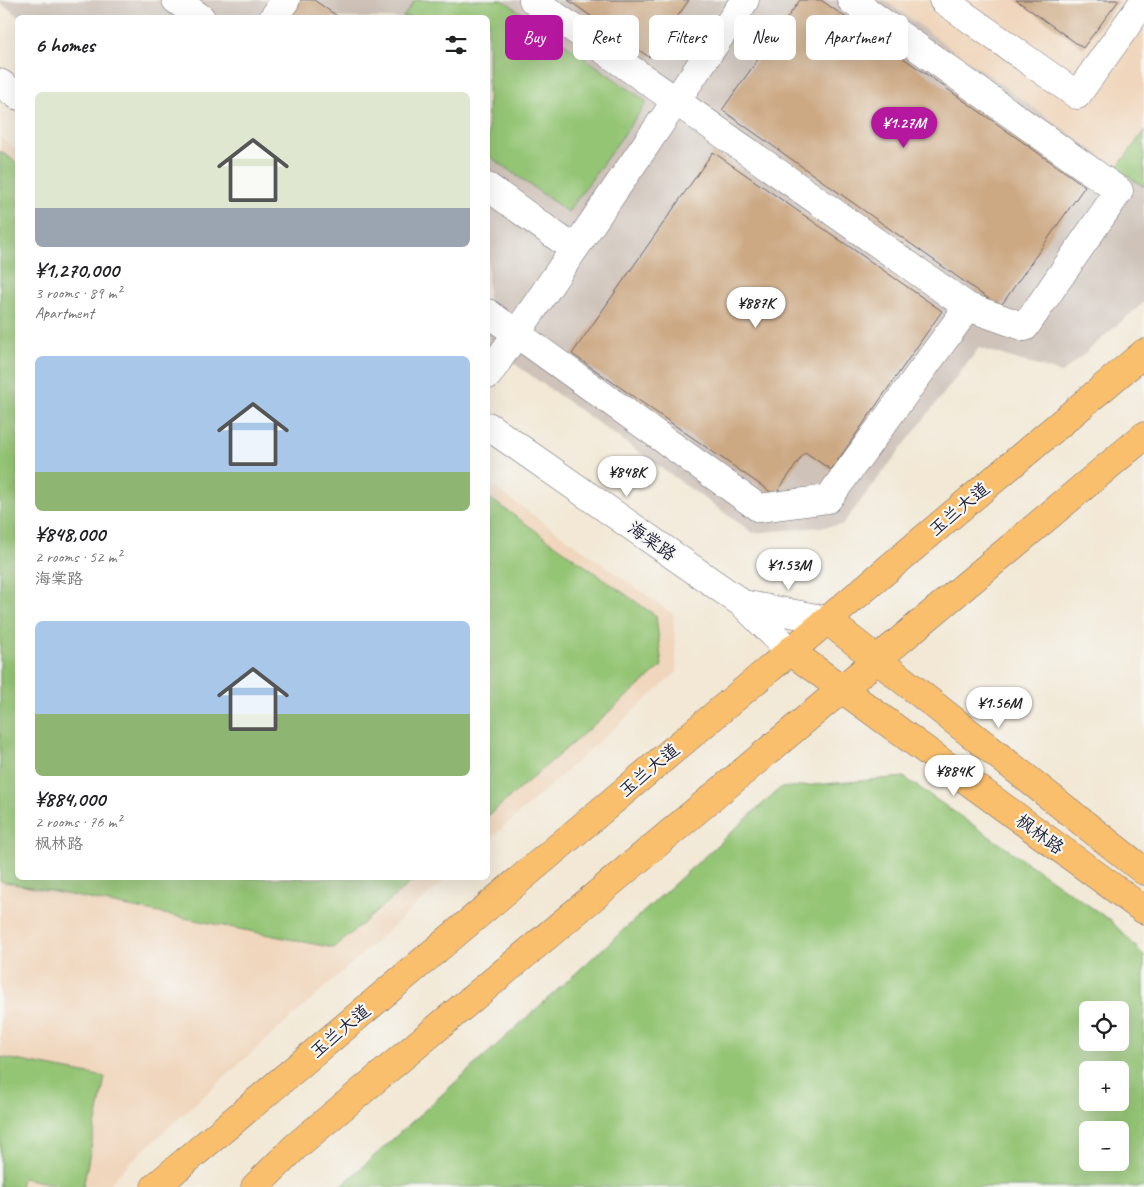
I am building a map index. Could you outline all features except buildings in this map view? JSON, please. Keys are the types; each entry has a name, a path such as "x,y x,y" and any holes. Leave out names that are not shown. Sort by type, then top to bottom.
{"main road":[{"name":"玉兰大道","path":"155,1187 1144,353"},
{"path":"255,1187 295,1147 1144,436"},
{"name":"枫林路","path":"828,620 1144,871"},
{"name":"枫林路","path":"790,651 1144,910"}],"street":[{"path":"176,0 197,15"},
{"path":"276,15 286,0"},
{"path":"533,0 968,307 1025,327 1119,191 851,0"},
{"path":"490,371 745,0"},
{"path":"943,0 1077,95 1144,1"},
{"path":"0,83 15,94"},
{"path":"490,188 574,248"},
{"path":"490,314 759,508 828,498 968,307"},
{"name":"海棠路","path":"490,427 743,604 790,651"},
{"name":"海棠路","path":"743,604 828,620"}],"shaded area":[{"path":"0,0 884,0 905,15 806,15 806,60 908,60 908,17 1144,187 1144,302 1062,373 979,348 842,525 753,533 490,346 490,15 17,15 0,3"},
{"path":"884,0 1144,0 1144,131 1117,168 908,17 908,15 905,15"},
{"path":"0,137 15,148 15,880 445,880 130,1162 107,1187 0,1187"},
{"path":"490,484 673,614 677,672 490,839"}],"green space":[{"path":"415,0 503,0 524,15 505,15 505,60 563,60 563,42 573,50 573,60 588,60 647,102 568,212 490,156 490,15 404,15"},
{"path":"1144,131 1144,187 1117,168"},
{"path":"0,151 15,161 15,880 414,880 334,948 0,881"},
{"path":"490,498 656,616 662,666 490,814"},
{"path":"904,777 1111,921 1144,955 1144,1187 340,1187 780,788"},
{"path":"0,1057 105,1077 83,1187 67,1187 22,1178 20,1187 0,1187"}]}
